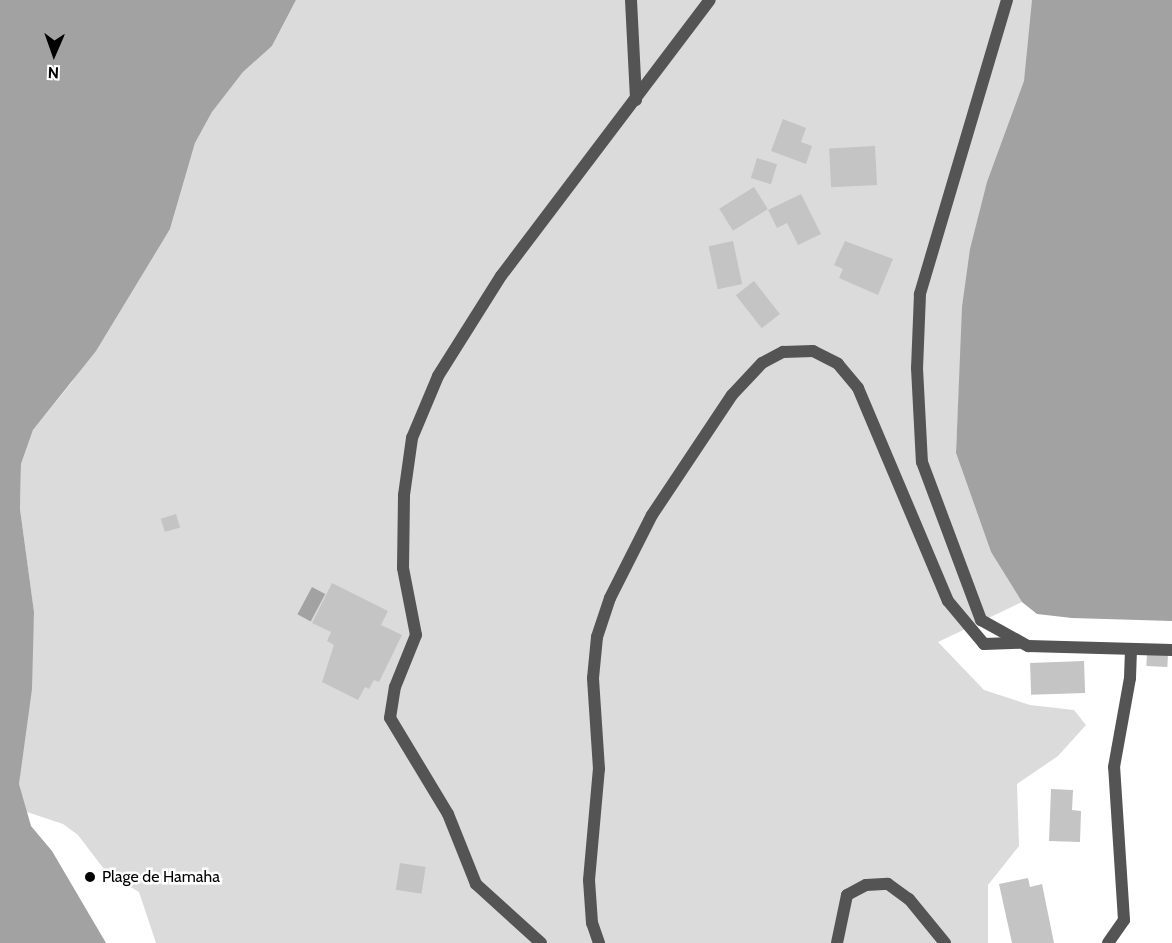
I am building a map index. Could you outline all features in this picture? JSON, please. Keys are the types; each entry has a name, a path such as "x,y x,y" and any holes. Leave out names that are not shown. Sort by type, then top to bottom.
{"lane":[{"path":"631,0 636,100"},
{"path":"541,943 476,884 448,814 390,718 395,687 416,635 404,568 404,495 412,438 438,376 501,276 710,0"},
{"path":"1007,0 920,294 917,368 922,462 942,518 981,620 1019,643"},
{"path":"599,943 592,923 589,880 599,769 593,678 597,637 610,598 652,515 732,395 762,363 783,352 813,351 838,364 858,388 948,601 984,644 1019,643 1059,651 1172,650"},
{"path":"1108,943 1125,920 1114,767 1130,678 1131,650"},
{"path":"837,943 847,895 866,885 888,884 909,899 945,943"}],"shaded area":[{"path":"0,0 296,0 272,46 243,72 212,112 195,143 170,229 96,351 33,430 21,464 20,509 34,612 32,689 19,784 31,826 52,851 106,943 0,943"},
{"path":"296,0 1172,0 960,368 956,453 991,552 1022,602 938,642 984,690 1030,705 1074,710 1086,725 1058,756 1017,784 1019,846 988,885 988,943 156,943 139,892 107,873 78,835 63,824 24,811 19,784 34,613 20,509 21,464 33,430 72,382 170,229 195,143 212,112 243,72 272,46"},
{"path":"1032,0 1172,0 1172,621 1072,618 1037,614 1022,602 991,552 956,453 962,307 970,249 987,182 1024,81"},
{"path":"312,587 325,594 311,621 297,614"}],"building":[{"path":"783,119 806,128 801,142 812,146 806,164 771,151"},
{"path":"875,146 877,185 831,187 829,148"},
{"path":"757,158 777,164 771,184 751,178"},
{"path":"754,187 768,209 733,231 719,209"},
{"path":"801,194 821,234 798,245 787,223 777,228 768,210"},
{"path":"733,241 742,284 718,289 709,246"},
{"path":"845,241 893,259 878,295 839,278 843,269 834,265"},
{"path":"754,281 780,314 762,328 736,295"},
{"path":"176,514 180,527 165,532 161,519"},
{"path":"332,583 388,611 381,625 402,635 379,682 374,680 369,689 365,687 358,700 322,682 334,645 327,641 331,632 312,623"},
{"path":"1147,654 1168,655 1167,667 1146,666"},
{"path":"1084,661 1085,693 1031,695 1030,663"},
{"path":"1051,789 1073,790 1072,810 1081,811 1080,842 1049,841"},
{"path":"400,863 426,867 421,894 396,890"},
{"path":"1028,878 1030,887 1042,884 1054,943 1012,943 999,884"}],"place":[{"name":"Plage de Hamaha","path":"90,877"}]}
